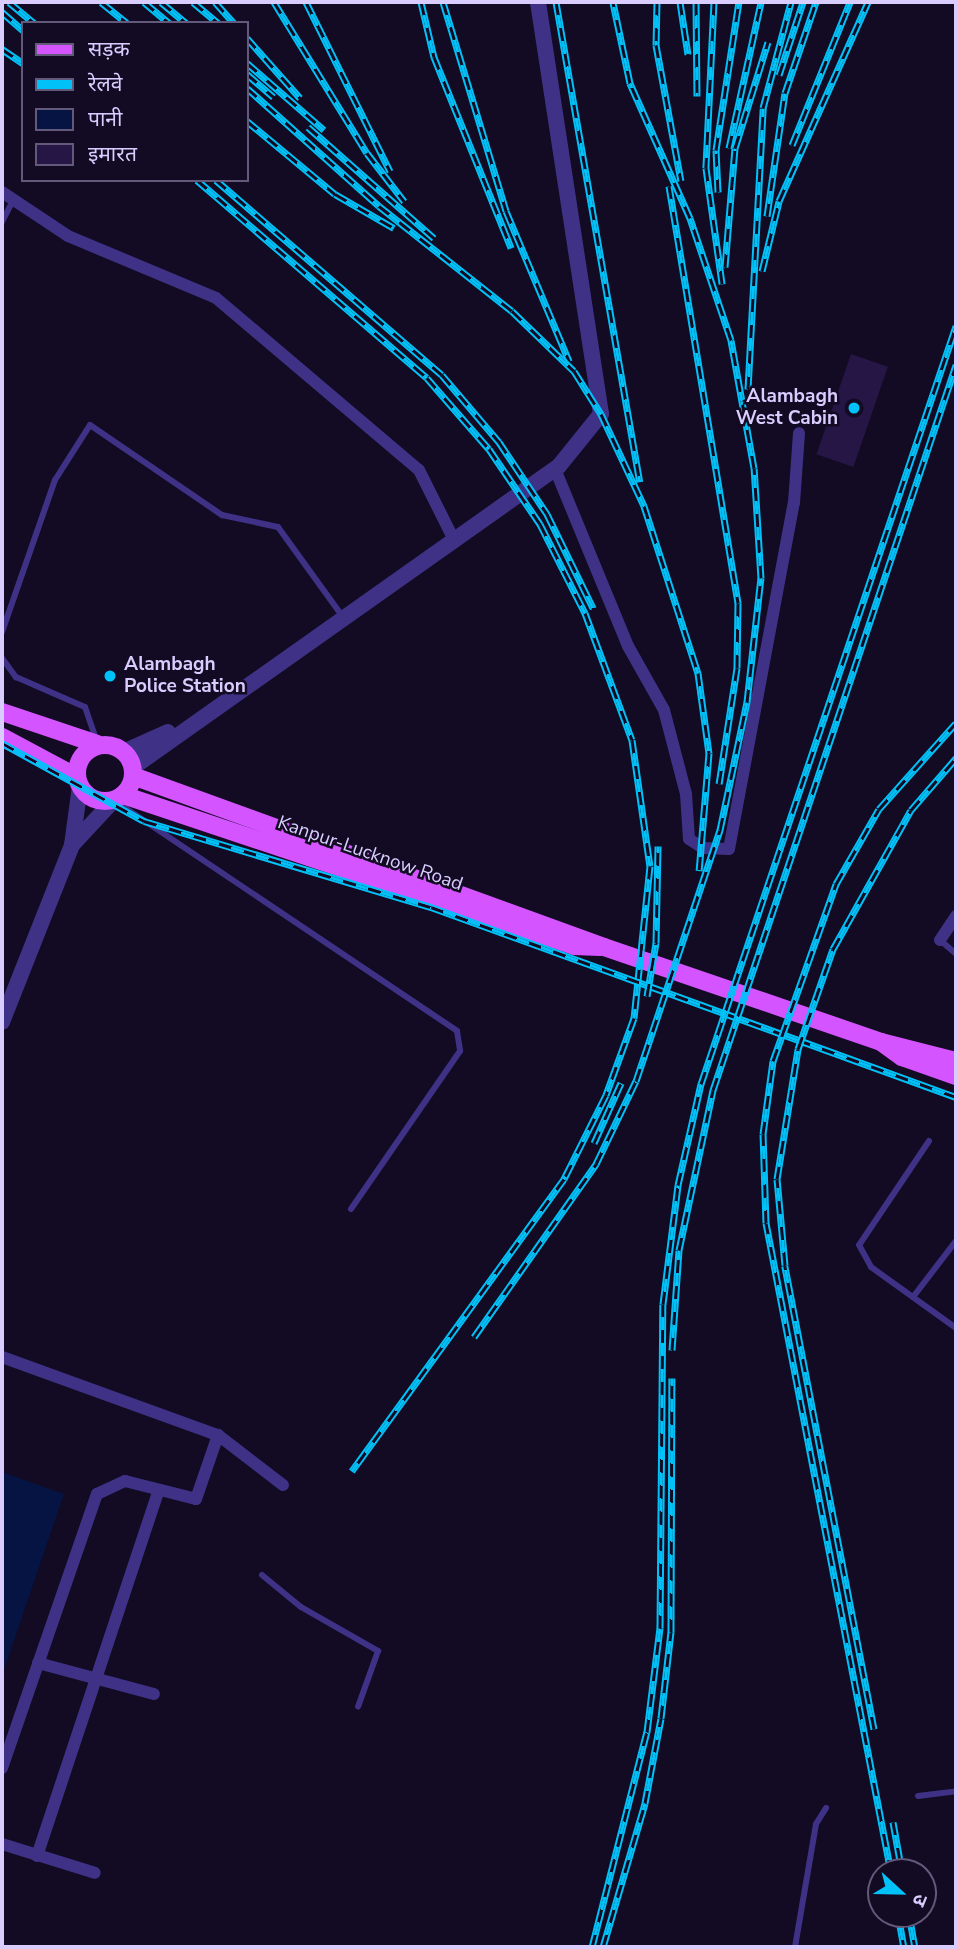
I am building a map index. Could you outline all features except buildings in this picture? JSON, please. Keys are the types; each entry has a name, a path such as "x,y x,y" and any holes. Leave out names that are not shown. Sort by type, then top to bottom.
{"main road":[{"name":"Kanpur-Lucknow Road","path":"2,712 97,744 130,765 604,947 881,1042"},
{"name":"Kanpur-Lucknow Road","path":"2,737 78,781 98,801 118,797 574,946 604,947"},
{"path":"78,781 82,757 97,744"},
{"path":"118,797 130,765"},
{"path":"881,1042 956,1060"},
{"path":"881,1042 902,1057 956,1076"}],"street":[{"path":"130,765 555,469 601,415 538,2"},
{"path":"7,196 68,236 216,298 419,470 454,540"},
{"path":"555,469 628,646 664,710 686,794 690,839 702,848 729,849 794,503 799,433"},
{"path":"2,1022 72,845 78,781"},
{"path":"72,845 118,797"},
{"path":"940,940 956,916"},
{"path":"2,1357 218,1435 283,1485"},
{"path":"2,1768 97,1494 125,1481 158,1492 196,1499 218,1435"},
{"path":"37,1856 158,1492"},
{"path":"38,1663 95,1682 153,1694"},
{"path":"2,1844 95,1873"}],"lane":[{"path":"2,222 7,196"},
{"path":"2,632 55,480 90,425 222,515 278,527 344,617"},
{"path":"2,657 16,677 85,707 97,744"},
{"path":"118,797 143,824 457,1031 460,1051 351,1209"},
{"path":"118,797 143,824"},
{"path":"940,940 956,954"},
{"path":"929,1141 859,1245 871,1268 955,1324"},
{"path":"913,1297 956,1241"},
{"path":"262,1575 301,1606 378,1651 358,1707"},
{"path":"918,1796 956,1790"},
{"path":"795,1947 816,1824 826,1808"}],"water":[{"path":"2,1472 64,1494 2,1676"}],"railway":[{"path":"9,2 32,21"},
{"path":"101,2 125,21"},
{"path":"144,2 167,21"},
{"path":"161,2 184,21"},
{"path":"193,2 216,21"},
{"path":"215,2 232,21"},
{"path":"274,2 367,153 404,201"},
{"path":"306,2 390,171"},
{"path":"421,2 434,57 511,248"},
{"path":"443,2 506,211 569,361"},
{"path":"556,2 640,482"},
{"path":"474,1337 596,1164 636,1081 720,830 747,702 761,578 754,468 731,340 690,218 630,83 613,2"},
{"path":"657,2 656,45 681,181"},
{"path":"680,2 688,54"},
{"path":"696,2 697,96"},
{"path":"714,2 706,168 722,284"},
{"path":"718,192 716,150 739,2"},
{"path":"729,148 761,2"},
{"path":"748,389 763,108 791,2"},
{"path":"779,75 803,2"},
{"path":"767,216 785,93 816,2"},
{"path":"792,145 850,2"},
{"path":"762,271 779,201 868,2"},
{"path":"2,12 21,28"},
{"path":"248,39 300,98"},
{"path":"725,267 735,148 768,42"},
{"path":"2,49 21,62"},
{"path":"248,64 324,130"},
{"path":"248,75 273,97"},
{"path":"248,89 379,206 512,311 574,371 601,414 644,506 698,673 709,753 699,871"},
{"path":"248,122 335,194 394,228"},
{"path":"308,127 434,238"},
{"path":"199,182 427,378 489,449 540,524 585,613 632,740 650,866 634,1018 606,1095 564,1179 352,1471"},
{"path":"218,182 442,375 499,442 547,514 593,608"},
{"path":"669,186 738,603 737,668 719,784"},
{"path":"592,1947 647,1732 660,1628 663,1304 678,1185 701,1084 956,326"},
{"path":"672,1350 679,1250 713,1090 956,365"},
{"path":"888,1858 766,1223 763,1134 773,1061 836,884 879,809 956,723"},
{"path":"2,743 144,821 431,907 956,1097"},
{"path":"874,1729 785,1265 777,1179 798,1049 833,949 911,810 956,758"},
{"path":"647,996 656,943 658,846"},
{"path":"594,1143 621,1083"},
{"path":"603,1947 645,1803 661,1718 671,1632 672,1378"},
{"path":"893,1822 899,1858"},
{"path":"901,1928 904,1947"},
{"path":"912,1928 915,1947"}],"place":[{"name":"Alambagh West Cabin","path":"854,408"},
{"name":"Alambagh Police Station","path":"110,676"}]}
